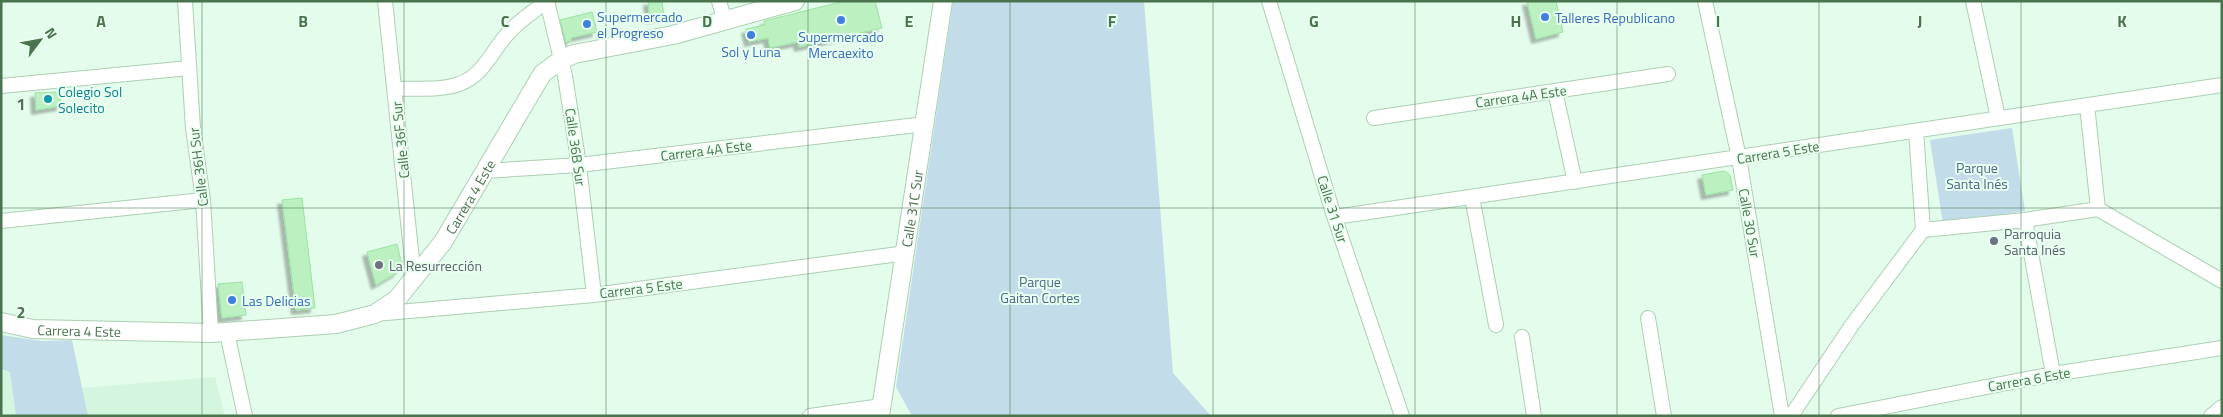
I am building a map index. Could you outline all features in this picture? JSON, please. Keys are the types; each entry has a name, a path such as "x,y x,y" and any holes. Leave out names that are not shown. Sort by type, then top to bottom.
{"street":[{"name":"Calle 36H Sur","path":"185,1 193,128 219,333 245,416"},
{"name":"Calle 36F Sur","path":"385,1 414,279"},
{"path":"394,89 446,87 467,81 479,72 504,38 517,25 548,1"},
{"name":"Calle 36B Sur","path":"548,1 561,60 579,166 594,295"},
{"path":"719,1 725,22"},
{"name":"Carrera 4 Este","path":"1,322 33,329 219,333 336,324 375,314 397,299 443,242 538,81 544,73 561,60 580,53 656,39 725,22 795,1"},
{"name":"Calle 31C Sur","path":"881,411 943,1"},
{"name":"Calle 31 Sur","path":"1269,1 1335,218 1402,416"},
{"name":"Calle 30 Sur","path":"1705,1 1739,158 1782,416"},
{"path":"1973,1 1998,118"},
{"path":"1,86 189,68"},
{"name":"Carrera 4A Este","path":"1374,118 1668,74"},
{"name":"Carrera 5 Este","path":"1335,218 2222,85"},
{"path":"1555,91 1575,182"},
{"path":"2087,105 2098,209"},
{"name":"Carrera 4A Este","path":"486,171 579,166 925,124"},
{"path":"1791,416 1852,325 1923,230 1916,131"},
{"path":"1472,197 1496,325"},
{"path":"1,221 203,200"},
{"path":"1923,230 2025,220 2098,209 2222,281"},
{"path":"2025,220 2053,374"},
{"name":"Carrera 5 Este","path":"375,314 594,295 906,253"},
{"path":"1648,318 1664,416"},
{"path":"1522,337 1534,416"},
{"name":"Carrera 6 Este","path":"1838,416 2053,374 2222,348"},
{"path":"2211,416 2222,407"},
{"path":"810,416 881,411"}],"shaded area":[{"path":"1,369 10,372 16,416 1,416"},
{"path":"215,377 225,416 88,416 82,388"}],"green space":[{"name":"Parque Gaitan Cortes","path":"953,1 1144,1 1173,373 1211,416 912,416 896,387"},
{"name":"Parque Santa Inés","path":"2012,128 2025,211 1943,224 1930,140"},
{"path":"1,335 42,341 72,340 88,416 16,416 10,372 1,369"}],"building":[{"path":"648,1 662,1 664,17 650,19"},
{"path":"845,1 875,1 882,28 799,47 798,42 770,48 768,38 749,42 746,29 765,25 764,21"},
{"name":"Talleres Republicano","path":"1527,1 1556,1 1563,32 1536,39"},
{"path":"592,12 597,32 571,38 571,41 566,42 560,20"},
{"name":"Colegio Sol Solecito","path":"59,92 61,106 36,110 35,93"},
{"path":"1725,171 1730,175 1733,190 1706,195 1702,175"},
{"path":"302,198 315,308 296,310 282,200"},
{"path":"397,244 402,265 398,272 376,285 367,252"},
{"name":"Las Delicias","path":"242,282 246,315 222,318 218,284"}],"place":[{"name":"Talleres Republicano","path":"1545,17"},
{"name":"Supermercado Mercaexito","path":"841,20"},
{"name":"Supermercado el Progreso","path":"587,24"},
{"name":"Sol y Luna","path":"751,35"},
{"name":"Colegio Sol Solecito","path":"48,99"},
{"name":"Parroquia Santa Inés","path":"1994,241"},
{"name":"La Resurrección","path":"379,265"},
{"name":"Las Delicias","path":"232,300"}]}
